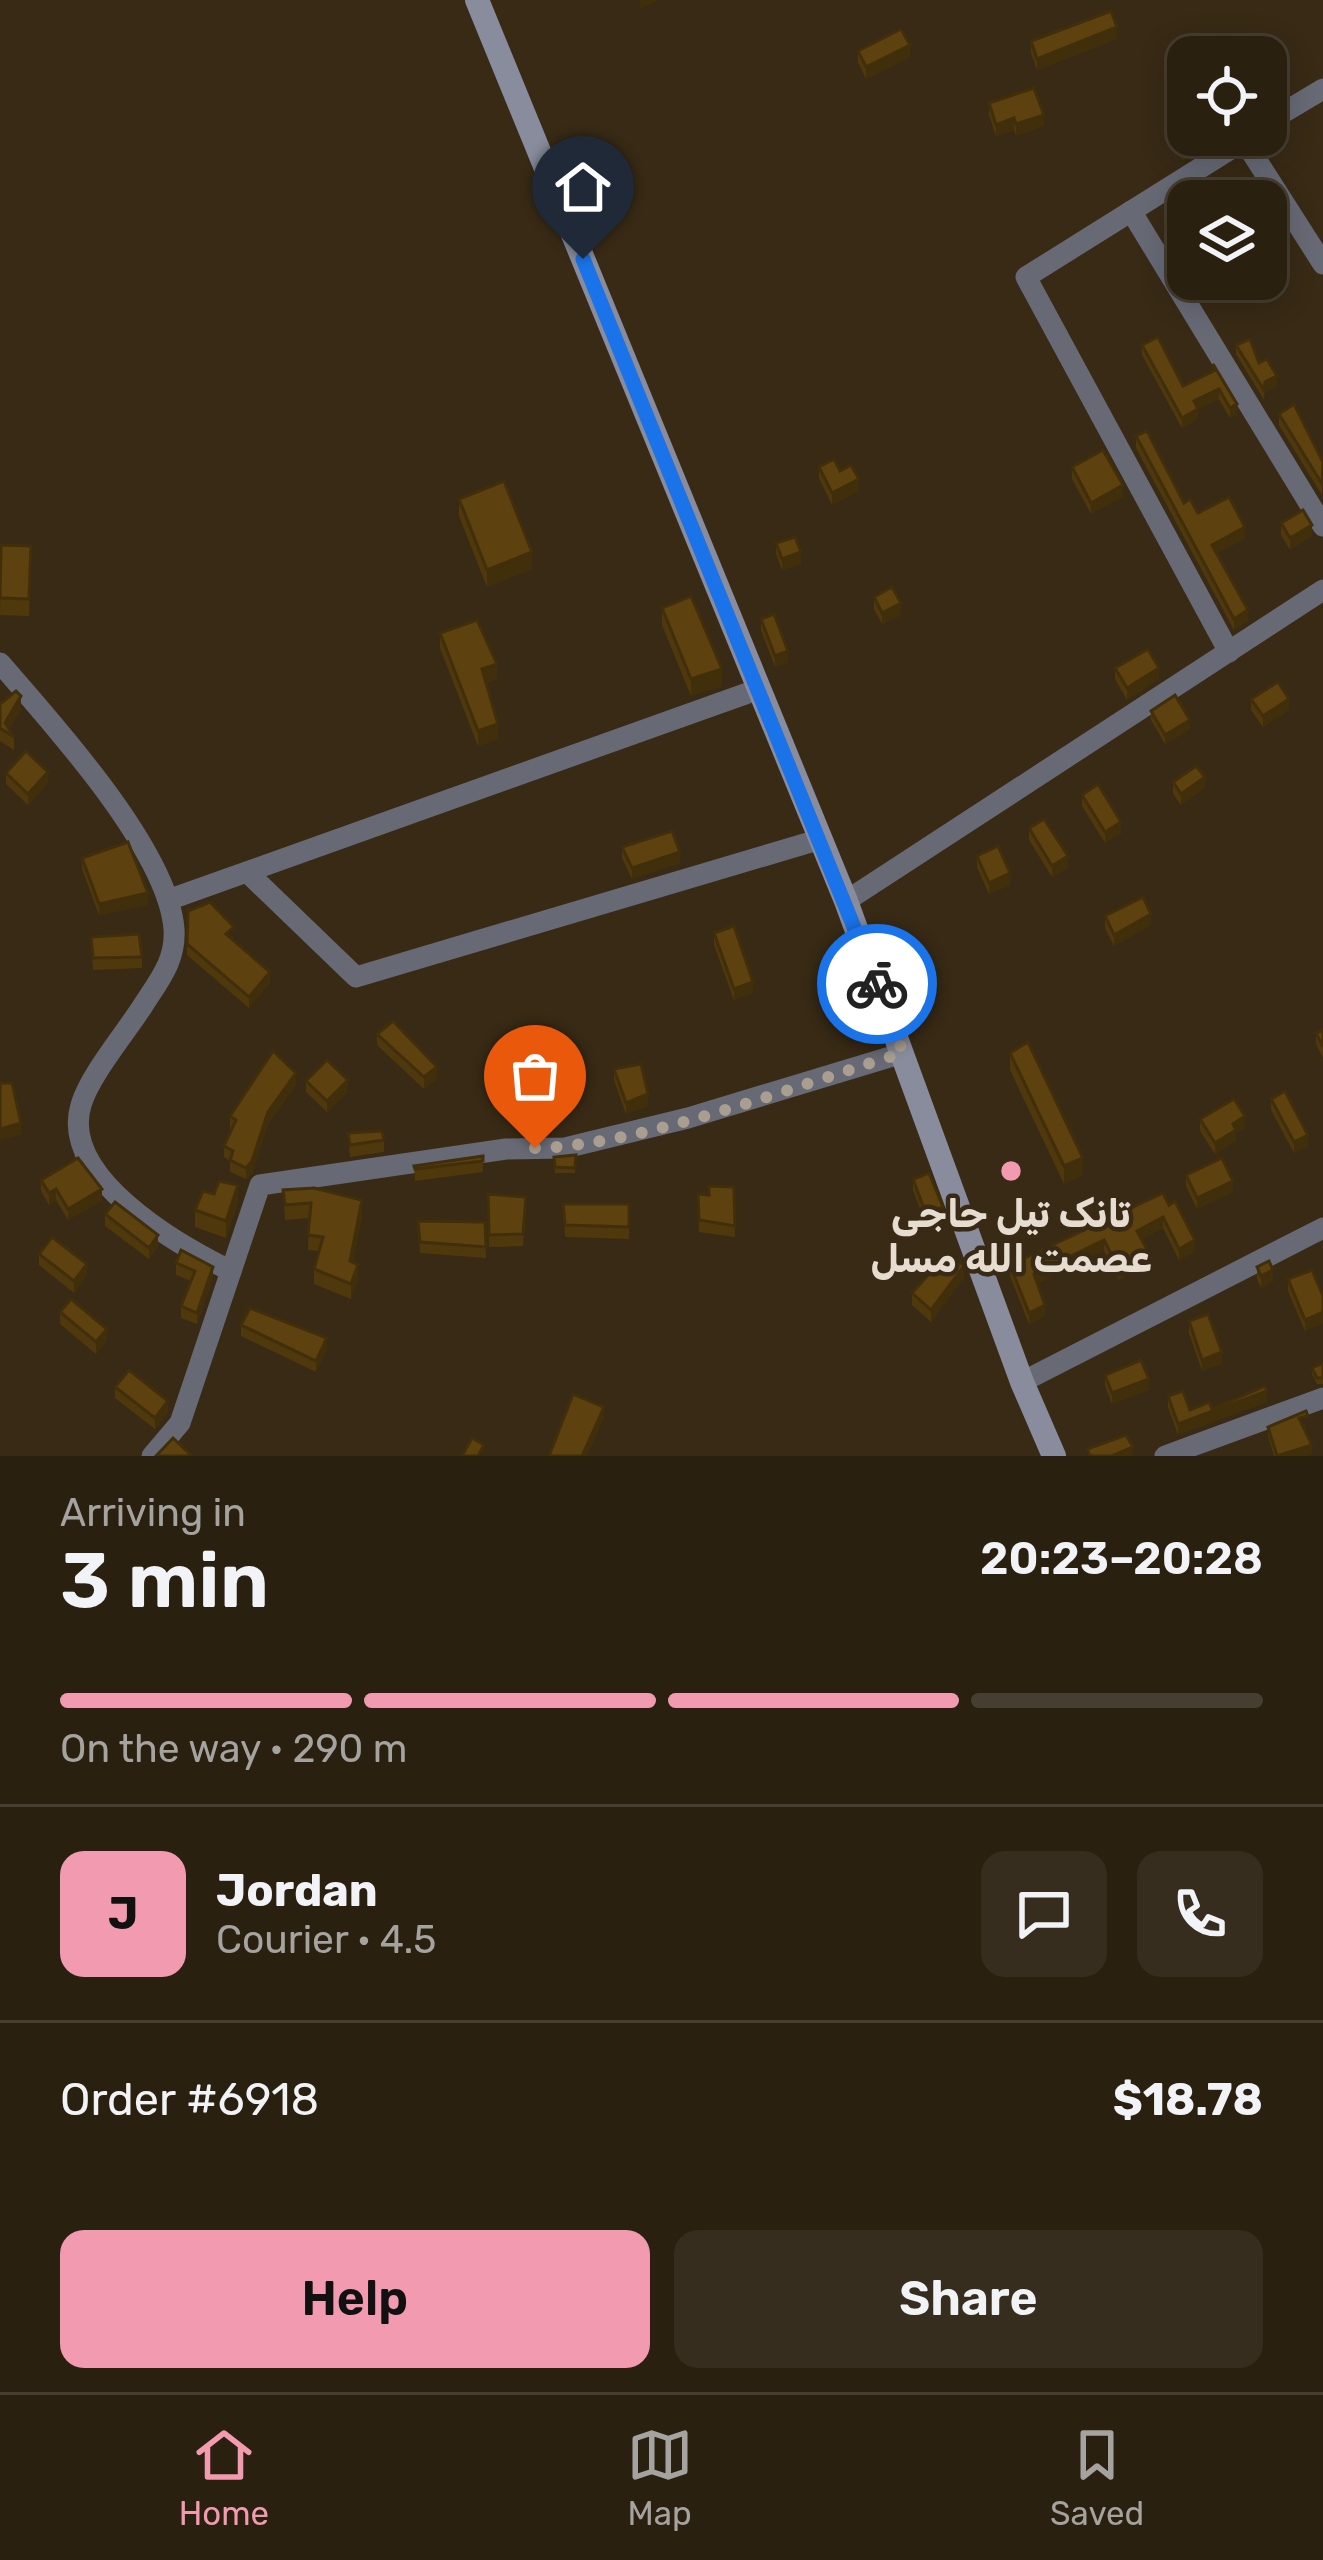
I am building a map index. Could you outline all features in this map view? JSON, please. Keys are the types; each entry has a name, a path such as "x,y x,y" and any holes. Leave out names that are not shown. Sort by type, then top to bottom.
{"main road":[{"path":"478,0 845,901 1022,1382 1054,1456"}],"street":[{"path":"1287,110 1323,89"},
{"path":"1220,156 1026,278 1229,652"},
{"path":"1260,156 1323,264"},
{"path":"1131,211 1323,526"},
{"path":"845,901 1323,590"},
{"path":"0,663 105,785 168,900 174,957 80,1106 82,1142 122,1204 176,1244 231,1271"},
{"path":"168,900 759,689"},
{"path":"247,872 356,977 820,839"},
{"path":"152,1456 180,1423 260,1185 506,1149 565,1148 688,1118 903,1053"},
{"path":"1022,1382 1323,1228"},
{"path":"1165,1456 1323,1398"}],"building":[{"path":"1111,11 1117,27 1037,59 1031,41"},
{"path":"901,29 910,45 866,67 858,51"},
{"path":"1034,88 1044,115 996,125 989,103"},
{"path":"1158,337 1183,386 1214,371 1213,364 1237,404 1230,408 1219,389 1194,401 1198,409 1182,418 1142,345"},
{"path":"1250,339 1259,363 1267,359 1277,376 1265,382 1264,390 1236,345"},
{"path":"1294,404 1323,462 1322,484 1279,414"},
{"path":"1147,431 1184,503 1190,499 1198,513 1229,497 1245,527 1212,545 1248,610 1234,619 1136,436"},
{"path":"1103,450 1123,485 1091,503 1072,467"},
{"path":"834,459 840,471 851,465 859,479 832,493 819,467"},
{"path":"504,481 532,552 487,570 459,499"},
{"path":"1303,510 1312,525 1290,538 1281,523"},
{"path":"795,537 801,552 782,559 776,543"},
{"path":"1,545 31,546 29,599 0,598"},
{"path":"892,587 901,603 882,613 874,597"},
{"path":"691,596 722,669 691,679 662,608"},
{"path":"774,614 788,651 775,656 761,619"},
{"path":"477,620 497,664 482,669 498,724 478,731 440,633"},
{"path":"1148,649 1159,668 1127,688 1115,668"},
{"path":"1278,682 1289,699 1263,716 1251,699"},
{"path":"16,691 21,696 5,723 14,737 0,728 0,704"},
{"path":"1175,695 1190,720 1165,735 1151,711"},
{"path":"26,751 48,772 28,794 6,773"},
{"path":"1196,766 1205,777 1181,794 1173,782"},
{"path":"1098,784 1121,822 1105,832 1082,795"},
{"path":"1044,819 1068,856 1052,866 1029,828"},
{"path":"672,831 680,852 632,868 622,847"},
{"path":"128,842 148,893 99,904 82,858"},
{"path":"998,846 1010,873 989,883 977,856"},
{"path":"1143,897 1151,914 1114,935 1105,916"},
{"path":"210,902 234,927 226,934 270,972 249,997 187,944 188,911"},
{"path":"734,926 753,982 734,989 714,933"},
{"path":"139,934 142,957 93,958 91,937"},
{"path":"393,1021 437,1067 424,1077 377,1034"},
{"path":"1028,1042 1083,1158 1064,1166 1010,1053"},
{"path":"273,1051 296,1073 268,1112 246,1168 230,1160 233,1151 224,1146 236,1120 230,1116"},
{"path":"327,1060 348,1080 327,1101 306,1081"},
{"path":"545,1061 560,1099 523,1111 509,1075"},
{"path":"641,1064 648,1094 626,1103 614,1069"},
{"path":"0,1083 12,1083 21,1123 0,1129"},
{"path":"1285,1091 1308,1135 1294,1142 1271,1099"},
{"path":"1234,1099 1245,1116 1233,1124 1236,1130 1215,1143 1200,1119"},
{"path":"382,1131 384,1140 350,1145 348,1133"},
{"path":"576,1155 575,1168 555,1167 554,1157"},
{"path":"483,1156 483,1161 414,1166"},
{"path":"78,1158 102,1189 68,1209 56,1189 49,1193 41,1180"},
{"path":"1222,1158 1233,1181 1197,1198 1186,1175"},
{"path":"929,1173 943,1207 926,1214 913,1179"},
{"path":"219,1181 238,1185 226,1221 195,1210 203,1191 214,1194"},
{"path":"709,1186 734,1187 735,1226 699,1220 698,1194 709,1195"},
{"path":"314,1188 362,1200 350,1261 358,1265 351,1284 314,1269 323,1237 308,1235 311,1203 285,1205 283,1190"},
{"path":"1163,1193 1169,1205 1175,1201 1195,1240 1179,1249 1163,1217 1137,1231 1149,1253 1119,1269 1104,1240 1034,1274 1045,1305 1029,1313 1010,1265"},
{"path":"488,1194 526,1197 523,1234 489,1235"},
{"path":"115,1202 158,1235 149,1248 105,1214"},
{"path":"563,1204 629,1204 629,1227 565,1225"},
{"path":"418,1221 485,1222 486,1247 420,1242"},
{"path":"52,1237 87,1264 74,1281 39,1254"},
{"path":"181,1250 213,1267 197,1313 181,1306 195,1271 176,1263"},
{"path":"949,1252 964,1266 931,1310 912,1293"},
{"path":"1269,1261 1273,1270 1261,1276 1257,1267"},
{"path":"1312,1270 1323,1296 1323,1312 1305,1320 1288,1279"},
{"path":"71,1299 107,1329 96,1342 60,1312"},
{"path":"250,1308 327,1338 316,1361 241,1325"},
{"path":"1208,1314 1222,1352 1202,1360 1189,1321"},
{"path":"1141,1360 1149,1379 1112,1393 1105,1375"},
{"path":"1323,1363 1323,1378 1317,1378 1312,1368"},
{"path":"129,1370 168,1401 155,1418 115,1387"},
{"path":"1265,1386 1267,1391 1178,1424 1168,1396 1183,1391 1190,1410 1209,1402 1212,1409"},
{"path":"573,1394 604,1407 582,1456 549,1456"},
{"path":"1306,1411 1308,1416 1299,1418 1312,1445 1277,1456 1268,1427"},
{"path":"1126,1435 1133,1447 1112,1456 1090,1456 1087,1449"},
{"path":"173,1438 192,1456 156,1456"},
{"path":"472,1438 484,1445 478,1456 462,1456"}],"way so far":[{"path":"535,1148 565,1148 688,1118 903,1053 877,984"}],"place":[{"name":"تانک تیل حاجی عصمت الله مسل","path":"1011,1171"}],"route":[{"path":"583,259 877,984"}]}
